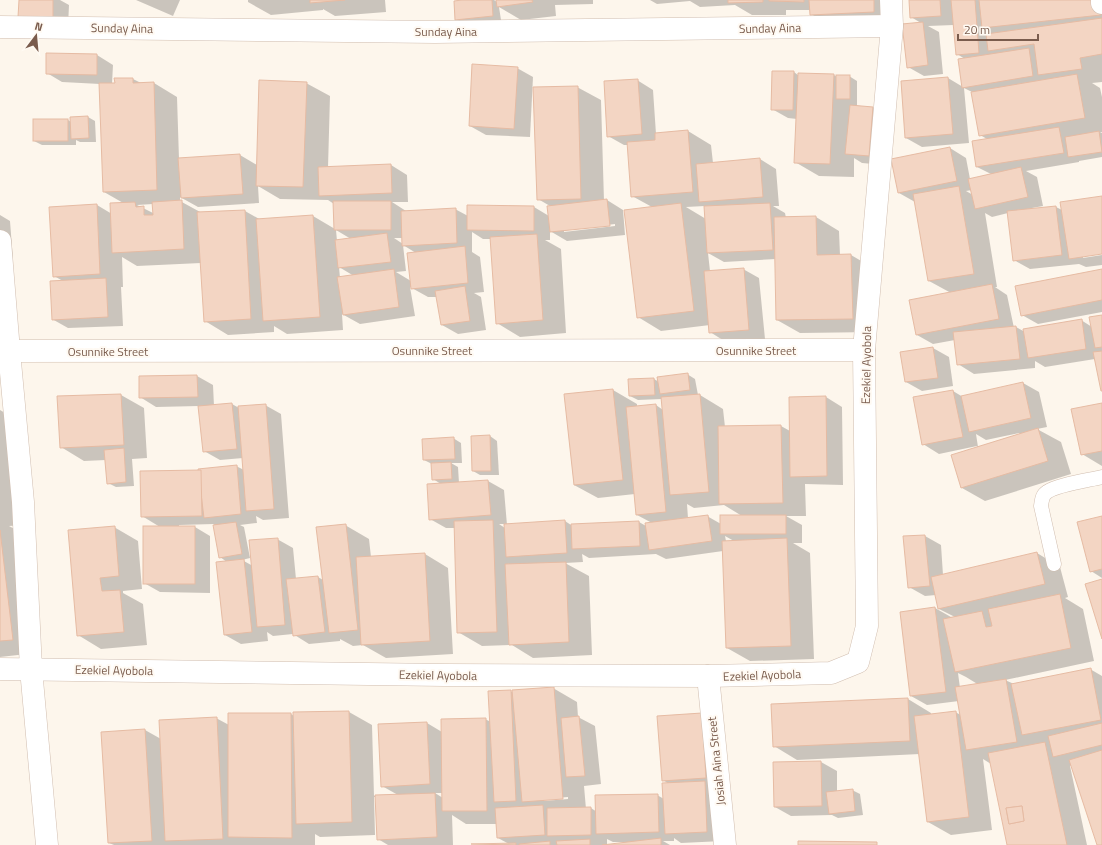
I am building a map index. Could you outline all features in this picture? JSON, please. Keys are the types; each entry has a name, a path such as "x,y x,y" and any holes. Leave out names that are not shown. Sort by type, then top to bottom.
{"street":[{"name":"Ezekiel Ayobola","path":"0,669 444,675 708,676 831,673 858,662 867,626 864,350 892,26 891,0"},
{"name":"Sunday Aina","path":"0,27 435,32 892,26"},
{"path":"0,241 4,351 23,502 32,669 47,845"},
{"name":"Osunnike Street","path":"4,351 864,350"},
{"name":"Josiah Aina Street","path":"708,676 725,845"}],"lane":[{"path":"1054,564 1041,506 1043,497 1048,491 1059,487 1102,477"}],"building":[{"path":"19,0 53,0 53,18 18,17"},
{"path":"310,0 345,0 310,3"},
{"path":"492,0 493,16 455,20 454,1"},
{"path":"496,0 532,0 533,2 497,7"},
{"path":"728,0 763,0 763,2 728,3"},
{"path":"804,0 804,2 769,1"},
{"path":"809,0 874,0 874,12 810,15"},
{"path":"909,0 940,0 941,16 910,18"},
{"path":"951,0 975,0 979,53 956,55"},
{"path":"979,0 1099,0 1101,15 982,28"},
{"path":"1102,18 1102,54 1080,58 1082,69 1038,75 1034,44 988,51 986,34"},
{"path":"923,22 928,65 907,68 902,24"},
{"path":"1029,48 1033,76 962,88 958,59"},
{"path":"46,53 97,54 97,75 46,74"},
{"path":"472,64 518,67 514,129 469,126"},
{"path":"772,71 794,71 793,110 771,110"},
{"path":"798,73 834,74 830,164 794,163"},
{"path":"1077,74 1085,118 979,136 971,92"},
{"path":"836,75 850,75 850,99 836,99"},
{"path":"948,77 953,134 905,138 901,81"},
{"path":"114,78 133,78 133,83 154,82 157,190 103,192 99,83 115,83"},
{"path":"638,79 642,134 607,137 604,81"},
{"path":"259,80 307,82 303,187 256,186"},
{"path":"578,86 581,199 537,200 533,87"},
{"path":"850,105 873,107 869,156 845,154"},
{"path":"88,116 89,138 71,139 70,117"},
{"path":"33,119 68,119 68,141 33,141"},
{"path":"1059,127 1064,153 976,167 972,141"},
{"path":"688,130 693,192 631,197 627,142 655,140 655,133"},
{"path":"1099,131 1102,152 1068,157 1065,137"},
{"path":"950,147 957,181 898,193 891,159"},
{"path":"240,154 243,194 181,198 178,158"},
{"path":"760,158 763,197 699,202 696,164"},
{"path":"391,164 392,193 319,196 318,167"},
{"path":"1021,167 1028,197 975,209 968,179"},
{"path":"959,186 974,274 928,281 913,194"},
{"path":"1102,196 1102,254 1069,259 1060,202"},
{"path":"607,199 610,226 550,232 547,206"},
{"path":"182,200 184,249 112,253 110,203 135,202 136,207 144,206 144,215 153,215 152,202"},
{"path":"333,201 391,201 391,230 334,230"},
{"path":"681,203 694,311 637,318 624,210"},
{"path":"770,203 773,250 707,253 704,206"},
{"path":"97,204 100,274 53,277 49,207"},
{"path":"467,205 534,206 534,231 467,230"},
{"path":"1056,206 1062,255 1013,261 1007,211"},
{"path":"456,208 457,243 402,246 401,211"},
{"path":"245,210 251,319 204,322 197,212"},
{"path":"313,215 320,317 263,321 256,219"},
{"path":"816,216 817,255 851,254 853,319 776,320 774,217"},
{"path":"387,233 391,262 338,268 335,240"},
{"path":"537,234 543,320 496,324 490,237"},
{"path":"465,246 468,283 411,289 407,253"},
{"path":"744,268 749,330 709,333 704,271"},
{"path":"394,269 399,307 343,315 337,277"},
{"path":"1102,269 1102,300 1021,316 1015,286"},
{"path":"106,278 108,317 52,320 50,281"},
{"path":"992,284 999,319 916,335 909,300"},
{"path":"465,286 470,321 441,325 435,291"},
{"path":"1102,315 1102,347 1095,348 1089,317"},
{"path":"1082,319 1086,349 1028,358 1023,329"},
{"path":"1016,326 1020,359 957,365 953,332"},
{"path":"933,347 938,378 905,382 900,352"},
{"path":"1102,351 1102,391 1101,391 1093,352"},
{"path":"688,373 690,390 660,394 657,377"},
{"path":"197,375 198,397 139,398 139,376"},
{"path":"654,378 655,395 629,396 628,379"},
{"path":"1023,382 1031,418 969,432 961,396"},
{"path":"613,389 623,480 574,485 564,394"},
{"path":"953,390 963,437 922,445 913,397"},
{"path":"121,394 124,445 60,448 57,396"},
{"path":"700,394 709,492 670,495 661,397"},
{"path":"826,396 827,476 790,477 789,397"},
{"path":"232,403 237,449 203,452 198,406"},
{"path":"1102,403 1102,451 1081,455 1071,409"},
{"path":"266,404 274,509 246,511 238,406"},
{"path":"656,404 666,512 636,515 626,407"},
{"path":"781,425 783,503 719,504 718,426"},
{"path":"1038,428 1048,461 961,488 951,455"},
{"path":"490,435 491,471 472,471 471,436"},
{"path":"454,437 455,459 423,460 422,439"},
{"path":"124,448 126,482 107,484 104,450"},
{"path":"451,462 452,479 432,480 431,463"},
{"path":"237,465 241,514 204,518 198,469"},
{"path":"201,470 202,516 141,517 140,471"},
{"path":"488,480 491,515 429,520 427,484"},
{"path":"708,515 712,541 649,550 645,523"},
{"path":"720,515 786,515 786,534 720,534"},
{"path":"1102,516 1102,569 1090,572 1077,522"},
{"path":"493,520 497,632 457,633 454,521"},
{"path":"565,520 567,553 506,557 504,524"},
{"path":"639,521 640,546 572,549 571,524"},
{"path":"236,522 242,554 219,558 213,525"},
{"path":"346,524 358,630 329,633 316,527"},
{"path":"115,526 119,576 100,578 102,591 120,590 124,632 77,636 68,530"},
{"path":"143,526 195,526 195,584 143,584"},
{"path":"0,530 13,640 0,641"},
{"path":"925,535 930,586 908,588 903,536"},
{"path":"278,538 285,625 257,627 249,540"},
{"path":"787,538 791,646 726,648 722,541"},
{"path":"1037,552 1045,584 938,609 931,577"},
{"path":"425,553 430,641 361,645 356,557"},
{"path":"244,559 252,632 224,635 216,562"},
{"path":"566,562 569,642 509,645 505,564"},
{"path":"318,576 325,632 293,636 286,579"},
{"path":"1102,579 1102,639 1085,584"},
{"path":"1060,594 1071,648 955,672 943,619 982,611 986,627 992,626 988,609"},
{"path":"935,607 946,692 910,696 900,612"},
{"path":"1091,668 1101,720 1022,735 1011,684"},
{"path":"1006,679 1017,742 966,750 955,687"},
{"path":"554,687 563,799 522,802 512,690"},
{"path":"511,690 516,801 494,802 488,691"},
{"path":"908,698 910,741 773,747 771,704"},
{"path":"349,711 352,822 296,824 293,712"},
{"path":"956,711 969,817 927,822 914,716"},
{"path":"228,713 291,713 292,838 228,837"},
{"path":"702,713 706,778 662,781 657,716"},
{"path":"579,716 585,776 566,777 561,718"},
{"path":"217,717 223,839 165,841 159,720"},
{"path":"486,718 487,811 442,811 441,719"},
{"path":"427,722 430,784 381,787 378,724"},
{"path":"1102,723 1102,745 1053,757 1048,736"},
{"path":"145,729 152,841 108,843 101,732"},
{"path":"1045,742 1067,845 1007,845 988,753","holes":["1022,806 1024,821 1009,824 1006,808"]},
{"path":"1102,750 1102,845 1097,845 1069,760"},
{"path":"821,761 822,806 774,807 773,762"},
{"path":"705,781 707,832 665,834 662,783"},
{"path":"853,789 855,811 829,814 826,792"},
{"path":"435,793 437,837 377,840 375,795"},
{"path":"658,794 659,832 596,834 595,795"},
{"path":"543,805 545,835 497,838 495,808"},
{"path":"1022,806 1024,821 1009,824 1006,808"},
{"path":"591,807 591,835 547,836 547,808"},
{"path":"661,838 661,845 602,845"},
{"path":"590,839 590,845 557,845 556,841"},
{"path":"550,841 550,845 519,845 519,844"},
{"path":"798,841 877,842 877,845 798,845"},
{"path":"516,843 516,845 471,844"}]}
